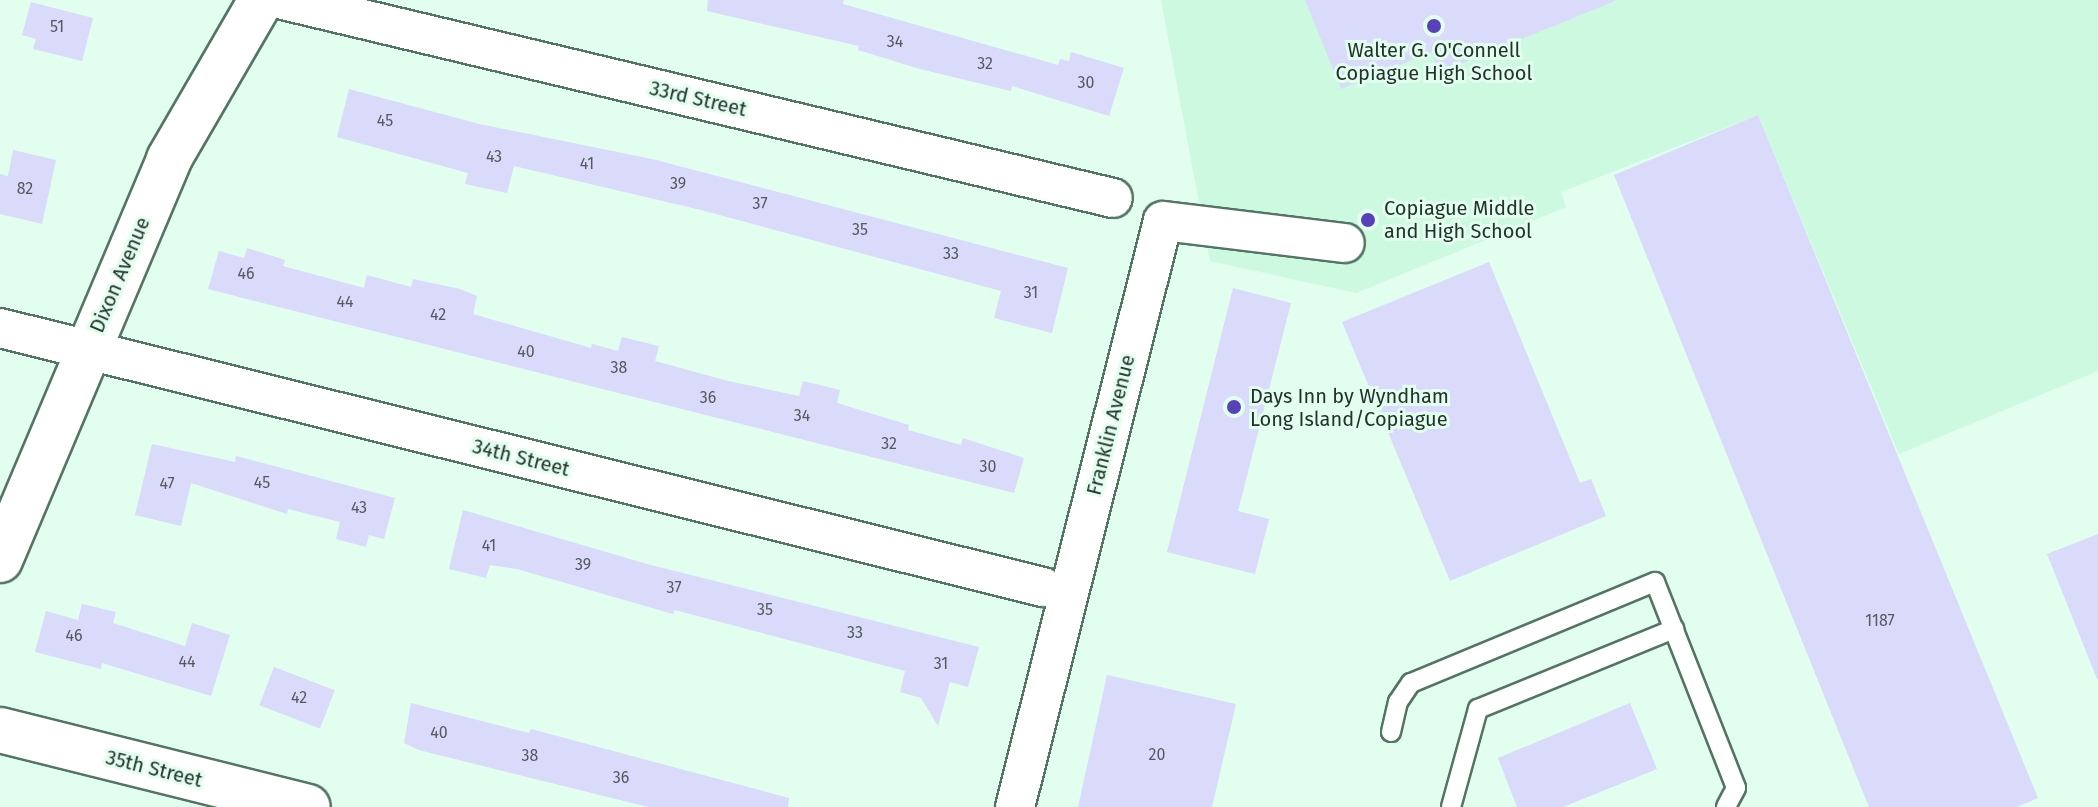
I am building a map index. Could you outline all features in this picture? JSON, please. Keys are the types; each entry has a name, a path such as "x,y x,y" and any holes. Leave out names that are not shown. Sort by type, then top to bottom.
{"main road":[{"name":"Dixon Avenue","path":"0,560 169,159 261,0"},
{"name":"35th Street","path":"0,730 308,807"}],"street":[{"name":"33rd Street","path":"283,0 1113,198"},
{"name":"Franklin Avenue","path":"1015,807 1163,221 1345,243"},
{"name":"34th Street","path":"0,328 1043,587"}],"lane":[{"path":"1391,732 1398,702 1411,683 1655,582 1736,788 1726,807"},
{"path":"1451,807 1478,709 1674,629"}],"shaded area":[{"name":"Copiague Middle and High School","path":"1161,0 2098,0 2098,371 1899,454 1758,115 1561,192 1566,207 1356,293 1210,261"}],"building":[{"path":"708,0 844,0 843,4 1058,65 1060,59 1069,61 1071,52 1124,68 1109,116 1012,86 1011,91 920,69 858,50 859,46 707,11"},
{"name":"Walter G. O'Connell Copiague High School","path":"1305,0 1615,1 1440,72 1431,52 1341,89"},
{"path":"31,2 93,18 82,61 33,49 36,39 22,35"},
{"path":"349,89 479,124 652,159 1068,268 1052,333 994,318 1001,291 701,210 514,166 507,193 465,184 468,173 337,137"},
{"path":"1758,115 2038,798 2017,807 1869,807 1614,175"},
{"path":"13,150 56,160 42,224 0,214 0,174 8,176"},
{"path":"247,248 285,260 283,266 364,288 367,275 411,287 413,279 460,289 477,296 473,314 591,348 592,344 618,351 622,337 659,346 655,361 728,381 799,396 803,381 840,390 837,403 909,425 908,430 961,445 963,438 1024,458 1014,493 208,289 219,251 244,258"},
{"path":"1489,262 1580,483 1591,479 1606,516 1450,581 1342,322"},
{"name":"Days Inn by Wyndham Long Island/Copiague","path":"1233,288 1291,303 1238,511 1269,519 1255,574 1167,552"},
{"path":"152,444 235,462 236,456 395,498 384,539 369,535 366,547 336,539 340,522 288,509 287,514 191,483 181,526 135,515"},
{"path":"463,510 647,564 979,647 968,687 950,682 938,726 921,698 900,692 905,671 675,610 673,614 517,569 490,565 486,578 449,569"},
{"path":"2098,534 2098,679 2097,679 2047,554"},
{"path":"82,604 116,612 113,623 185,646 192,623 230,635 211,696 102,663 101,669 35,652 46,611 78,620"},
{"path":"274,667 335,690 320,729 259,705"},
{"path":"1107,675 1236,704 1212,807 1078,807"},
{"path":"411,703 529,733 531,729 789,798 788,807 648,807 419,750 404,743"},
{"path":"1630,703 1657,769 1563,807 1517,807 1498,758"}],"place":[{"name":"Walter G. O'Connell Copiague High School","path":"1434,26"},
{"name":"Copiague Middle and High School","path":"1368,220"},
{"name":"Days Inn by Wyndham Long Island/Copiague","path":"1234,407"}]}
